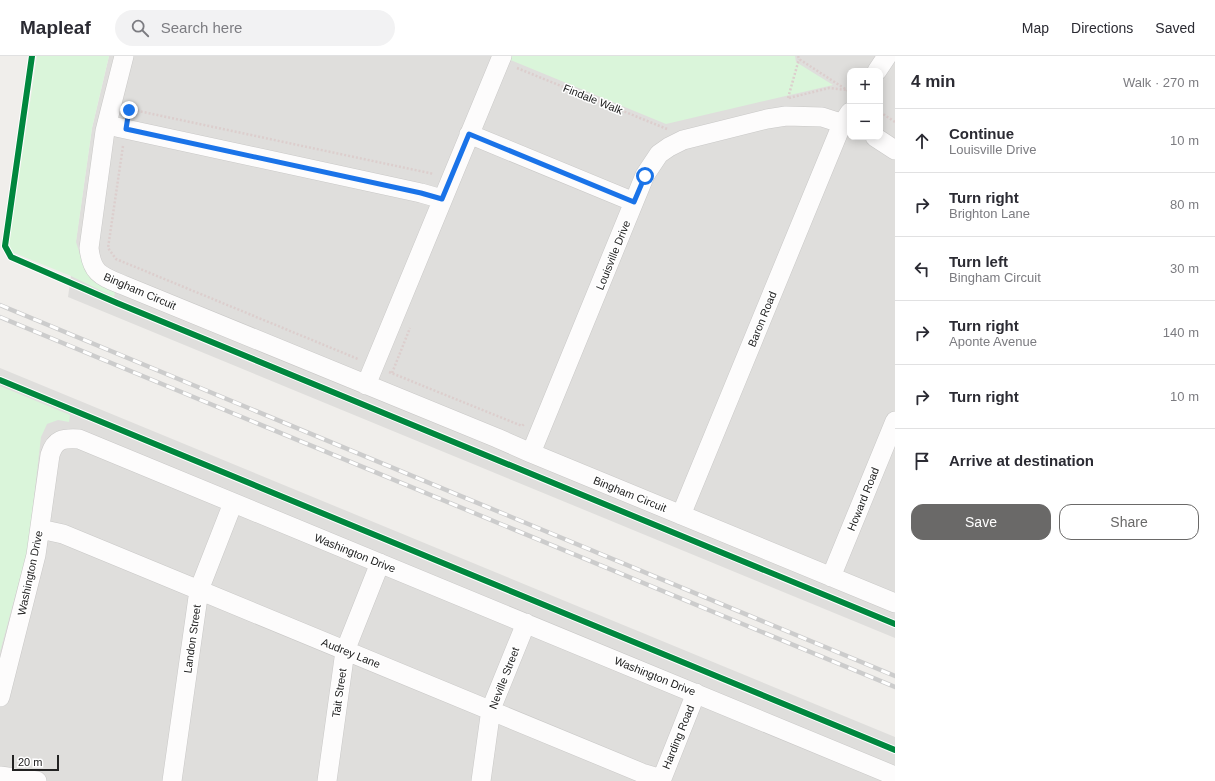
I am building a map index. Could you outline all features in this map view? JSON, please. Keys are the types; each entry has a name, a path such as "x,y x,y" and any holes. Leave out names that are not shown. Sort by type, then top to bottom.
{"street":[{"name":"Bingham Circuit","path":"124,56 107,125 89,248 92,266 100,274 123,285 895,603"},
{"path":"366,385 502,56"},
{"path":"879,68 887,56"},
{"name":"Louisville Drive","path":"531,453 645,176 659,154 683,140 767,119 786,116 822,117 847,120"},
{"name":"Baron Road","path":"681,515 847,120"},
{"path":"107,125 421,193 442,199"},
{"path":"469,134 634,202"},
{"path":"880,140 895,150"},
{"name":"Howard Road","path":"831,577 895,421"},
{"name":"Washington Drive","path":"0,697 36,555 50,455 53,448 59,441 67,438 78,439 895,776"},
{"name":"Landon Street","path":"172,781 199,590 233,503"},
{"name":"Audrey Lane","path":"40,529 63,534 661,780"},
{"name":"Tait Street","path":"327,781 345,651 380,563"},
{"name":"Neville Street","path":"481,781 491,709 526,623"},
{"name":"Harding Road","path":"661,780 696,693"},
{"path":"0,776 37,781"}],"path":[{"path":"788,98 799,58 847,90"},
{"path":"131,102 108,248 116,260 357,359"},
{"path":"129,110 434,174"},
{"path":"883,114 895,122"}],"shaded area":[{"path":"109,56 895,56 895,638 68,297 92,128"},
{"path":"0,368 895,737 895,781 0,781"}],"green space":[{"path":"37,56 109,56 92,128 76,242 83,264 116,289 114,297 71,276 12,252 9,244"},
{"path":"508,56 795,56 796,62 833,85 666,124 508,59"},
{"path":"0,386 70,415 69,422 58,420 47,424 41,437 28,548 0,652"}],"railway":[{"path":"0,305 895,676"},
{"path":"0,317 895,687"}],"cycle path":[{"path":"32,56 5,246 11,257 117,303 895,624"},
{"path":"0,380 895,750"}],"route":[{"path":"129,110 126,129 421,193 442,199 469,134 634,202 645,176"}]}
